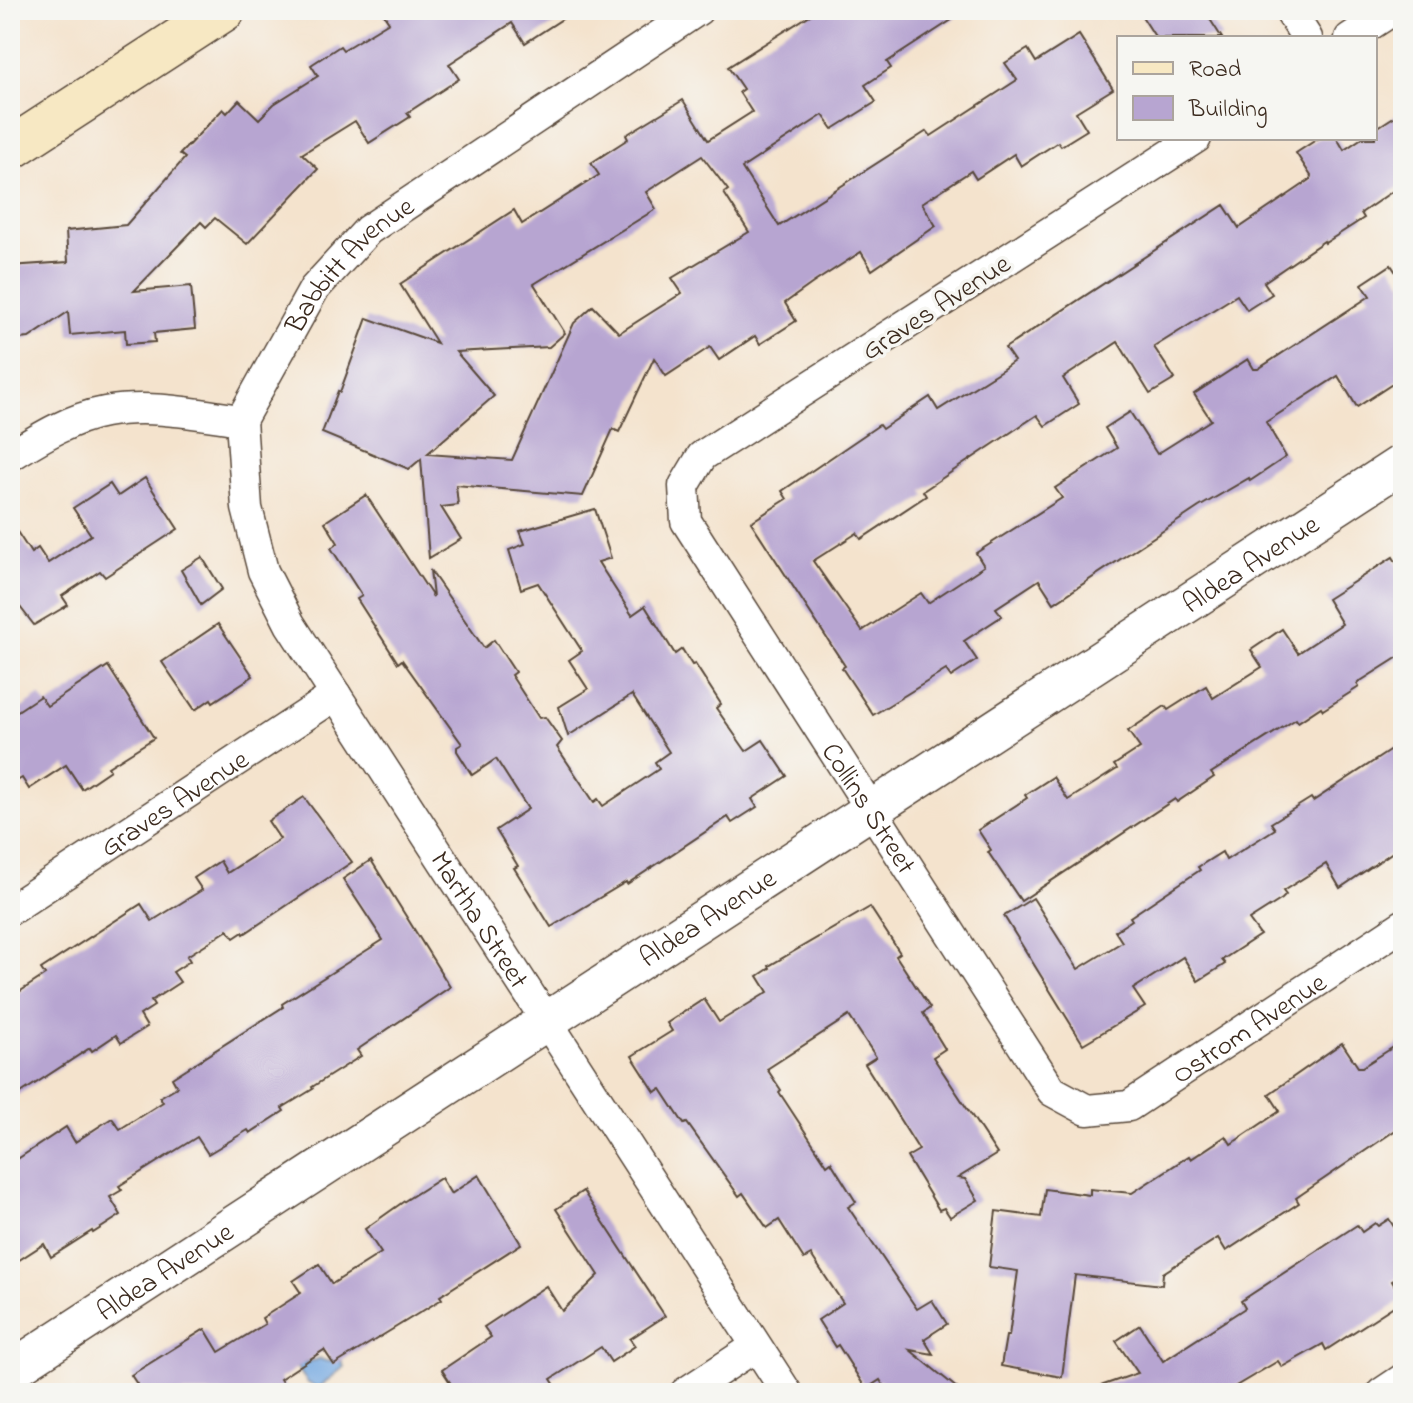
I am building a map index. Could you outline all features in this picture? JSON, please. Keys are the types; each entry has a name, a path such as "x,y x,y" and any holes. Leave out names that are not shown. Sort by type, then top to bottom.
{"main road":[{"path":"10,149 224,10"}],"street":[{"name":"Babbitt Avenue","path":"241,420 314,289 368,230 698,10"},
{"path":"1289,10 1306,36"},
{"path":"1353,36 1393,10"},
{"name":"Graves Avenue","path":"684,486 702,456 1193,140"},
{"path":"10,456 45,433 105,412 166,410 241,420"},
{"name":"Martha Street","path":"241,420 247,508 263,571 290,624 787,1393"},
{"name":"Aldea Avenue","path":"10,1371 1403,463"},
{"name":"Collins Street","path":"684,486 686,521 1052,1091 1087,1110"},
{"name":"Graves Avenue","path":"10,910 336,695"},
{"name":"Ostrom Avenue","path":"1087,1110 1129,1106 1403,925"},
{"path":"685,1393 755,1347"},
{"path":"1382,1393 1403,1379"}],"water":[{"path":"340,1358 344,1367 318,1388 308,1383 295,1365 320,1359 329,1362"}],"building":[{"path":"381,10 576,10 525,43 512,23 449,64 459,79 407,113 410,117 369,143 355,121 302,154 318,169 247,244 215,218 206,227 201,222 134,291 191,286 195,329 154,333 155,342 126,344 125,330 70,335 68,312 29,338 10,340 10,266 68,262 66,231 126,225 185,158 180,154 223,109 227,113 239,100 259,119 274,104 318,76 311,65 340,46 343,50 389,22"},
{"path":"818,10 967,10 887,62 891,68 865,85 876,102 833,129 823,115 742,168 779,226 927,131 931,136 1017,80 1005,63 1028,49 1036,62 1079,35 1113,89 1076,112 1087,130 1061,146 1058,142 1021,166 1014,154 976,179 971,171 922,203 936,226 872,270 861,252 813,283 785,303 796,321 760,344 755,336 719,360 710,347 666,376 654,358 619,432 613,429 583,496 456,485 458,505 441,507 461,539 429,558 421,459 409,469 322,433 367,318 437,343 400,284 514,210 522,224 599,175 591,163 628,139 626,135 683,100 708,140 752,112 739,92 743,89 728,67","holes":["702,156 728,190 724,193 749,232 672,278 682,293 619,333 593,306 574,323 512,460 427,454 494,396 456,352 549,347 565,333 534,284 656,209 646,192"]},
{"path":"1138,10 1204,10 1221,36 1155,36"},
{"path":"1403,111 1403,184 1361,213 1364,218 1264,282 1272,294 1247,310 1237,295 1154,347 1175,379 1150,394 1118,342 1063,378 1079,404 1045,426 1037,415 923,491 926,496 861,539 857,533 813,561 862,631 921,593 928,603 984,566 976,553 1062,498 1055,488 1117,448 1105,428 1130,412 1157,454 1211,420 1194,394 1248,359 1254,369 1258,369 1370,296 1362,284 1391,265 1403,283 1403,377 1357,407 1338,376 1266,422 1286,457 1250,481 1249,478 1199,507 1054,603 1039,580 996,608 1002,616 964,641 977,660 951,677 946,670 873,715 842,668 845,666 751,522 787,499 782,491 879,425 882,429 930,397 938,410 1003,369 1014,361 1005,348 1224,205 1239,228 1310,180 1311,176 1296,153 1316,140 1338,140 1344,150 1359,140 1377,140 1377,128"},
{"path":"145,478 178,529 105,577 100,571 62,596 68,605 34,625 10,594 10,521 31,553 38,548 48,563 91,535 73,508 110,484 118,496"},
{"path":"366,495 433,597 430,570 484,648 494,640 515,672 511,675 539,718 545,717 562,741 557,747 594,802 598,799 603,806 659,769 655,762 669,752 632,695 568,736 559,707 588,689 569,660 582,651 538,583 521,589 509,550 525,544 520,531 595,509 611,558 598,562 632,615 645,606 675,654 682,649 692,665 695,664 721,704 716,708 746,751 763,740 787,776 752,799 757,807 732,823 728,817 627,884 551,927 514,868 518,866 496,830 528,809 496,759 472,775 457,751 462,744 402,660 398,663 357,599 362,596 331,548 338,543 325,522"},
{"path":"202,557 222,589 201,605 181,570"},
{"path":"1393,557 1403,573 1403,654 1323,710 1321,707 1298,722 1296,719 1211,773 1214,777 1177,802 1175,799 1021,901 988,852 991,850 978,830 1053,777 1068,800 1117,769 1114,765 1140,748 1128,731 1165,706 1168,710 1206,686 1213,698 1262,667 1251,650 1282,629 1298,653 1342,624 1327,599"},
{"path":"218,624 253,676 195,710 162,662"},
{"path":"108,666 154,738 108,767 110,770 82,789 66,765 29,789 22,778 10,785 10,716 40,696 47,706"},
{"path":"1403,742 1403,845 1340,888 1326,864 1283,891 1286,895 1282,899 1249,920 1260,935 1222,960 1225,964 1198,981 1183,957 1133,989 1145,1007 1083,1044 1004,916 1033,898 1078,969 1122,942 1115,931 1132,920 1130,917 1200,870 1198,867 1222,852 1226,860 1275,829 1271,823 1311,798 1313,801"},
{"path":"304,797 352,862 244,934 234,938 228,930 187,956 190,961 173,972 180,982 151,1001 154,1006 140,1015 147,1027 121,1043 116,1035 92,1051 90,1048 10,1100 10,998 45,975 41,969 141,904 152,921 202,890 194,878 220,861 227,873 280,839 268,821"},
{"path":"371,860 450,987 357,1050 361,1056 312,1087 282,1108 284,1111 250,1133 248,1130 208,1154 197,1137 119,1186 122,1190 110,1197 121,1215 93,1233 51,1257 44,1244 10,1266 10,1164 66,1127 75,1142 112,1118 120,1129 163,1102 160,1097 177,1087 172,1078 383,940 343,879"},
{"path":"870,907 900,953 896,956 930,1008 923,1013 945,1049 933,1057 997,1154 958,1178 965,1179 978,1200 950,1217 944,1208 939,1210 907,1157 919,1150 865,1064 876,1057 849,1016 767,1069 827,1165 831,1162 856,1202 848,1207 917,1309 932,1300 947,1324 924,1339 933,1354 910,1350 963,1393 888,1393 880,1380 866,1389 818,1320 843,1303 811,1255 804,1259 779,1220 767,1228 743,1193 739,1196 687,1123 684,1124 661,1089 655,1092 632,1056 672,1031 667,1023 704,999 719,1022 768,992 758,976 769,966"},
{"path":"1403,1041 1403,1125 1296,1198 1299,1203 1226,1251 1218,1238 1163,1273 1162,1285 1075,1275 1062,1377 1001,1366 1006,1336 1009,1336 1018,1271 989,1267 996,1211 1041,1217 1045,1189 1090,1195 1090,1189 1132,1193 1226,1136 1231,1144 1280,1111 1269,1094 1342,1043 1358,1067 1362,1067"},
{"path":"479,1175 521,1244 440,1296 442,1299 334,1365 324,1350 280,1379 289,1393 143,1393 131,1375 205,1329 219,1352 265,1324 262,1318 301,1293 293,1281 319,1264 332,1284 381,1253 365,1229 403,1202 441,1178 451,1194"},
{"path":"583,1191 665,1316 630,1339 635,1346 611,1362 601,1347 551,1379 560,1393 457,1393 442,1370 491,1337 484,1327 546,1286 562,1311 599,1275 556,1209"},
{"path":"1389,1219 1403,1241 1403,1274 1392,1281 1403,1300 1326,1350 1323,1344 1282,1367 1278,1361 1224,1393 1093,1393 1092,1389 1138,1373 1116,1341 1140,1325 1163,1361 1245,1308 1241,1301 1357,1225 1362,1232 1375,1223 1378,1226"}]}
